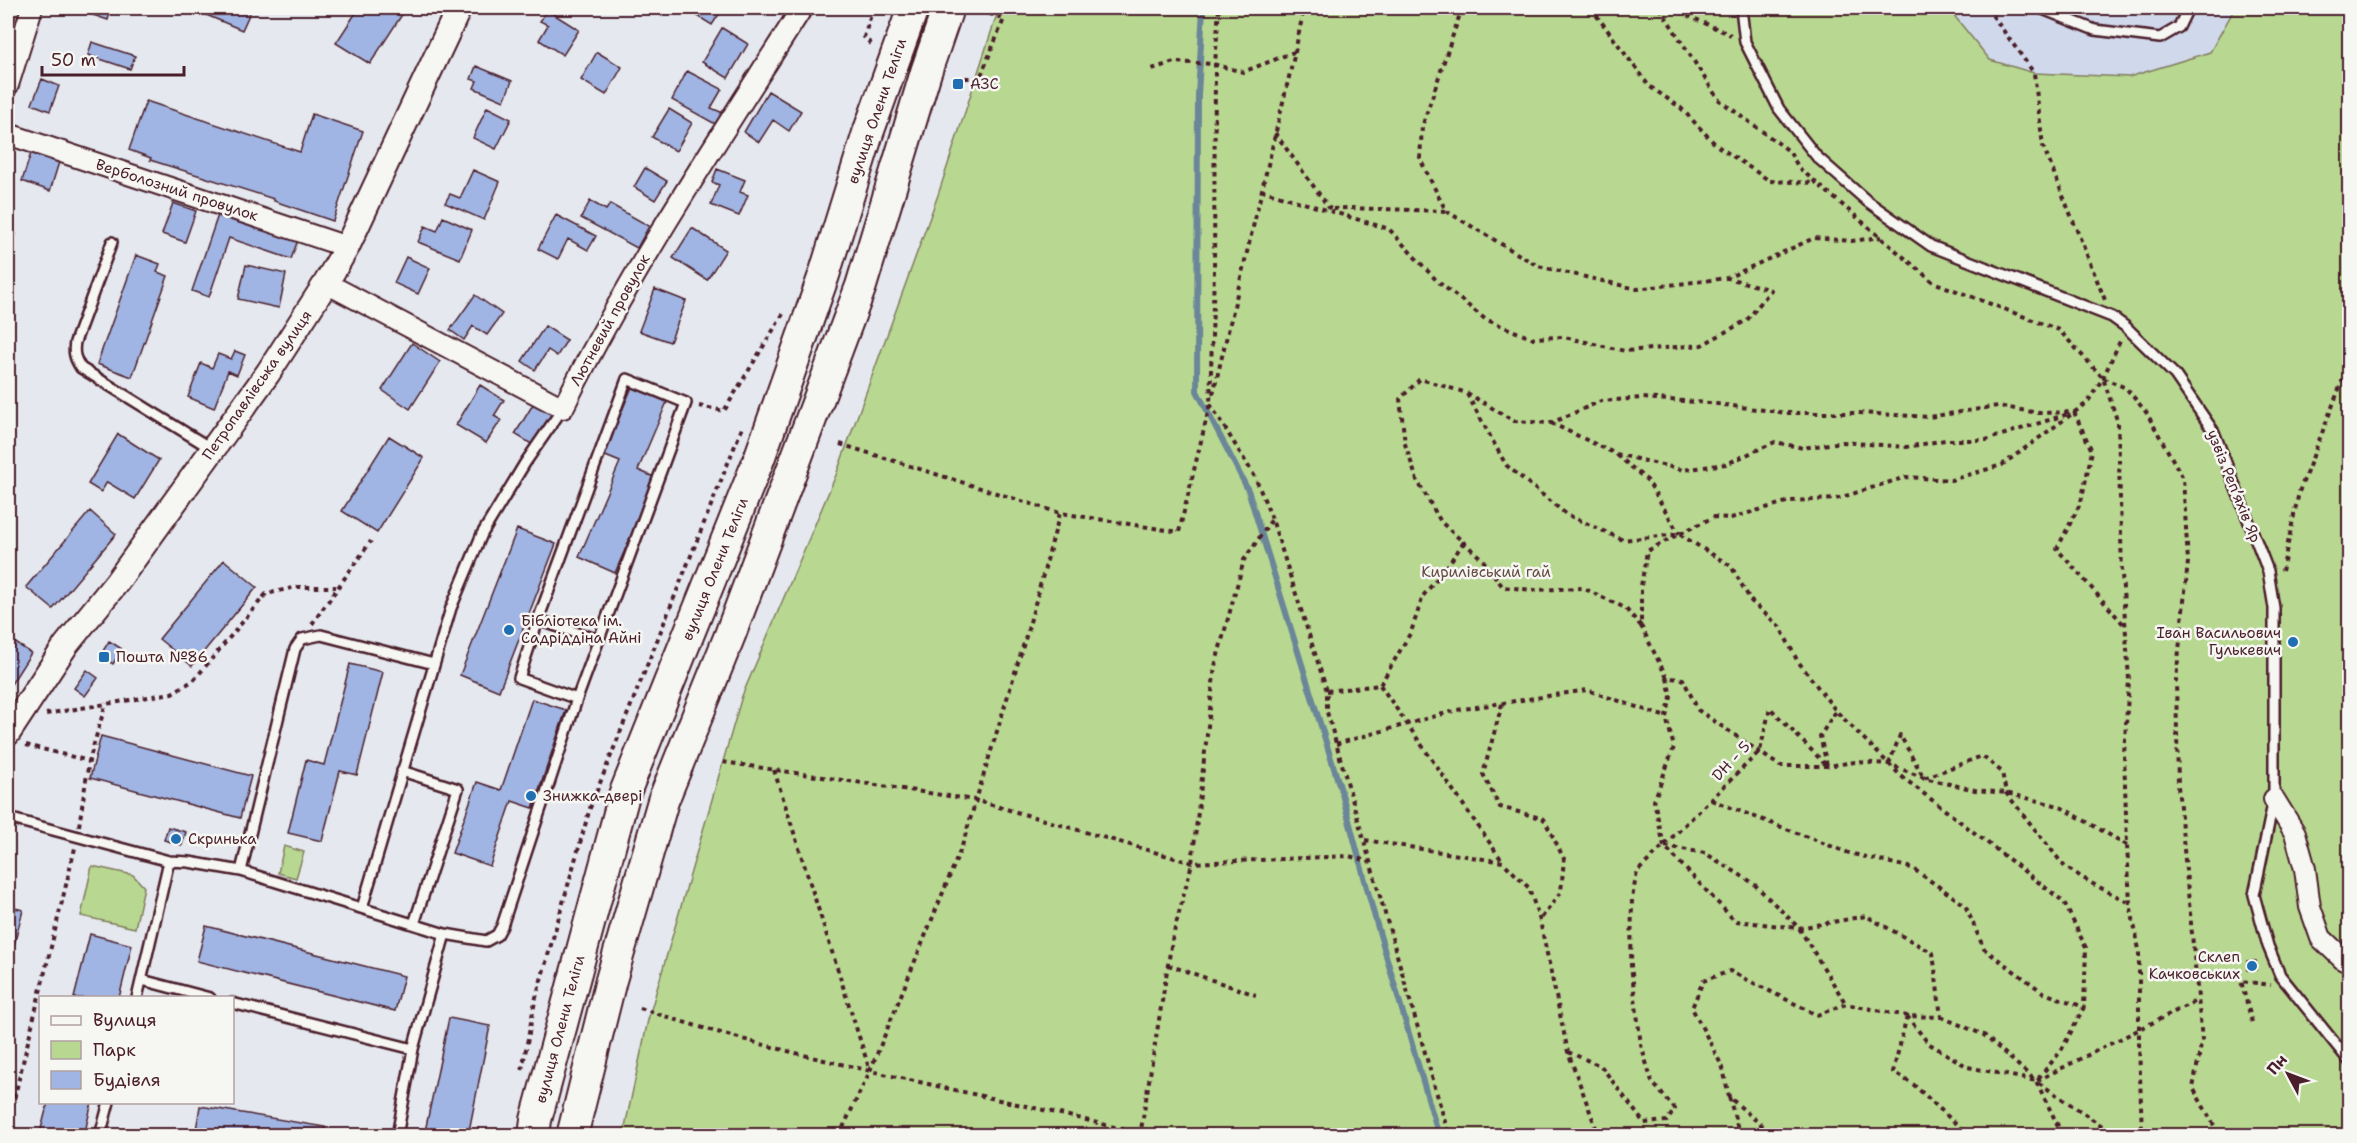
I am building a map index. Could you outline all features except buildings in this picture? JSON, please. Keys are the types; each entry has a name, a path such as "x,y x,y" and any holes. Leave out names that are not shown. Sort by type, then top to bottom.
{"main road":[{"name":"вулиця Олени Теліги","path":"534,1136 545,1086 624,795 759,459 824,275 868,133 913,8"},
{"path":"572,1136 611,980 663,801 730,635 861,286 926,72 948,8"}],"street":[{"path":"8,85 32,8"},
{"name":"Петропавлівська вулиця","path":"17,739 66,645 117,582 268,373 326,283 347,247 456,8"},
{"name":"Лютневий провулок","path":"563,408 596,342 649,249 802,8"},
{"name":"Верболозний провулок","path":"8,134 347,247"},
{"path":"326,283 563,408"},
{"path":"2274,799 2295,833 2305,869 2310,907 2321,938 2344,960 2349,961"}],"lane":[{"name":"узвіз Репʼяхів Яр","path":"1741,8 1745,42 1779,109 1818,157 1867,201 1931,246 2112,317 2126,327 2175,375 2214,432 2268,571 2274,608 2274,799 2254,895 2268,946 2280,975 2349,1062"},
{"path":"2040,8 2095,30 2160,38 2179,27 2188,8"},
{"path":"112,242 75,342 75,359 81,368 212,449"},
{"path":"8,818 169,861 189,861 241,871 445,934 486,941 497,935 525,861 577,699 686,404 627,379 538,620 519,678 577,699"},
{"path":"362,908 451,608 482,534 525,463 563,408"},
{"path":"538,620 599,640"},
{"path":"241,871 295,649 302,639 321,635 434,664"},
{"path":"402,771 458,789 414,924"},
{"path":"138,996 169,861"},
{"path":"396,1136 413,1049 445,934"},
{"path":"142,980 202,996"},
{"path":"234,1004 413,1049"},
{"path":"100,1136 108,1104"}],"path":[{"path":"873,8 864,37 873,46"},
{"path":"965,78 980,78 1004,19 974,8"},
{"path":"1220,8 1214,64 1214,271 1210,405 1255,477 1327,691 1327,712 1449,1136"},
{"path":"840,444 1060,513 1179,532 1304,8"},
{"path":"1446,211 1420,159 1422,127 1462,8"},
{"path":"1591,8 1649,86 1681,108 1716,145 1770,181 1818,183"},
{"path":"1660,8 1718,99 1789,151 1798,168 1933,282 2059,330 2103,378 2126,388 2146,412 2183,478 2188,562 2176,680 2178,786 2202,1040 2193,1088 2220,1136"},
{"path":"1671,8 1745,42"},
{"path":"1987,8 2034,73 2043,146 2112,317"},
{"path":"1152,69 1174,62 1214,64 1243,72 1295,52"},
{"path":"1275,133 1330,210"},
{"path":"1262,190 1389,229 1437,281 1485,319 1531,338 1564,337 1625,351 1702,345 1747,320 1771,290 1727,278"},
{"path":"1330,210 1347,208 1446,211 1538,266 1637,289 1727,278 1814,238 1852,241 1881,236"},
{"path":"686,404 724,411 786,309"},
{"path":"1641,626 1641,586 1647,550 1714,517 1731,518 1790,501 1836,500 1906,477 1951,480 2002,465 2087,403 2103,378 2126,327"},
{"path":"2282,573 2300,492 2349,361"},
{"path":"2103,378 2118,423 2122,574 2129,680 2124,754 2127,845 2130,903 2139,950 2142,1136"},
{"path":"1941,1017 1933,953 1866,916 1799,928 1735,921 1664,846 1654,801 1674,747 1666,717 1671,697 1667,678 1641,626 1625,608 1583,588 1534,590 1503,587 1482,559 1442,522 1417,480 1405,444 1400,399 1420,379 1467,393 1514,421 1551,423 1616,454 1683,470 1726,464 1775,442 1803,448 1842,442 1907,447 1945,440 1986,440 2074,412"},
{"path":"1467,393 1506,465 1566,514 1623,540 1678,534"},
{"path":"1551,423 1602,401 1643,398 1709,403 1787,413 1858,413 1929,417 1998,406 2039,413 2074,412"},
{"path":"2074,412 2092,451 2081,502 2057,549 2126,627"},
{"path":"1616,454 1648,481 1678,534 1731,566 1751,601 1780,627 1797,660 1836,711 1901,776 2064,902 2085,948 2084,1007 2061,1051 2036,1081"},
{"path":"838,1136 870,1071 962,846 1028,633 1060,513"},
{"path":"1140,1134 1172,939 1192,862 1215,666 1244,560 1271,520"},
{"path":"302,639 336,587 371,541"},
{"path":"1380,685 1411,632 1423,596 1464,542"},
{"path":"45,714 172,693 194,680 266,594 296,587 336,587"},
{"path":"1667,678 1683,679 1698,710 1780,766 1827,766 1855,762 1889,764 1924,778 1975,790 2006,793 2059,806 2127,845"},
{"path":"1327,691 1380,685"},
{"path":"1380,685 1503,862 1529,888 1540,921 1568,1052 1599,1136"},
{"path":"1336,744 1456,710 1587,690 1666,717"},
{"path":"39,996 78,837 89,761 106,704"},
{"path":"1502,704 1484,774 1500,807 1544,819 1564,859 1561,892 1540,921"},
{"name":"DH - 5","path":"1568,1052 1601,1066 1644,1123 1667,1121 1675,1109 1652,1082 1641,1045 1630,966 1632,898 1637,872 1760,751 1770,708 1827,766"},
{"path":"1827,766 1820,736 1836,711"},
{"path":"1889,764 1900,735 1924,778"},
{"path":"17,739 89,761"},
{"path":"1924,778 1982,756 2002,772 2006,793 2065,867 2130,903"},
{"path":"723,762 975,800 1192,862 1349,856 1371,862"},
{"path":"774,770 870,1071"},
{"path":"1711,800 1849,853 1912,868 1965,905 1984,950 2044,993 2084,1007"},
{"path":"1365,840 1503,862"},
{"path":"1664,846 1705,853 1754,883 1799,928 1846,1004"},
{"path":"1168,965 1256,995"},
{"path":"1740,1136 1723,1068 1692,1008 1702,981 1730,971 1817,1015 1846,1004 1907,1016 1941,1017 1984,1035 2036,1081 2117,1136"},
{"path":"2252,1022 2241,981 2277,985 2294,993"},
{"path":"8,1124 39,997"},
{"path":"1907,1016 1928,1042 1968,1067 2036,1081 2198,1000"},
{"path":"640,1008 694,1026 870,1071 1149,1136"},
{"path":"1907,1016 1893,1072 1914,1085 1969,1136"},
{"path":"2036,1081 2063,1136"},
{"path":"1729,1097 1774,1136"}],"shaded area":[{"path":"1948,8 2235,8 2210,52 2129,77 2034,73 1990,60"}],"green space":[{"name":"Кирилівський гай","path":"999,8 1948,8 1990,60 2034,73 2129,77 2210,52 2235,8 2349,8 2349,1135 623,1136 648,1020 742,696 836,475 938,195"},
{"path":"284,846 304,852 296,878 278,873"},
{"path":"92,866 133,875 144,887 135,928 81,916"}],"waterway":[{"path":"1203,8 1198,95 1197,391 1248,490 1342,794 1375,918 1439,1136"}],"place":[{"name":"АЗС","path":"958,84"},
{"name":"Бібліотека ім. Садріддіна Айні","path":"509,630"},
{"name":"Іван Васильович Гулькевич","path":"2293,642"},
{"name":"Пошта №86","path":"104,657"},
{"name":"Знижка-двері","path":"531,796"},
{"name":"Скринька","path":"176,839"},
{"name":"Склеп Качковських","path":"2252,966"}]}
